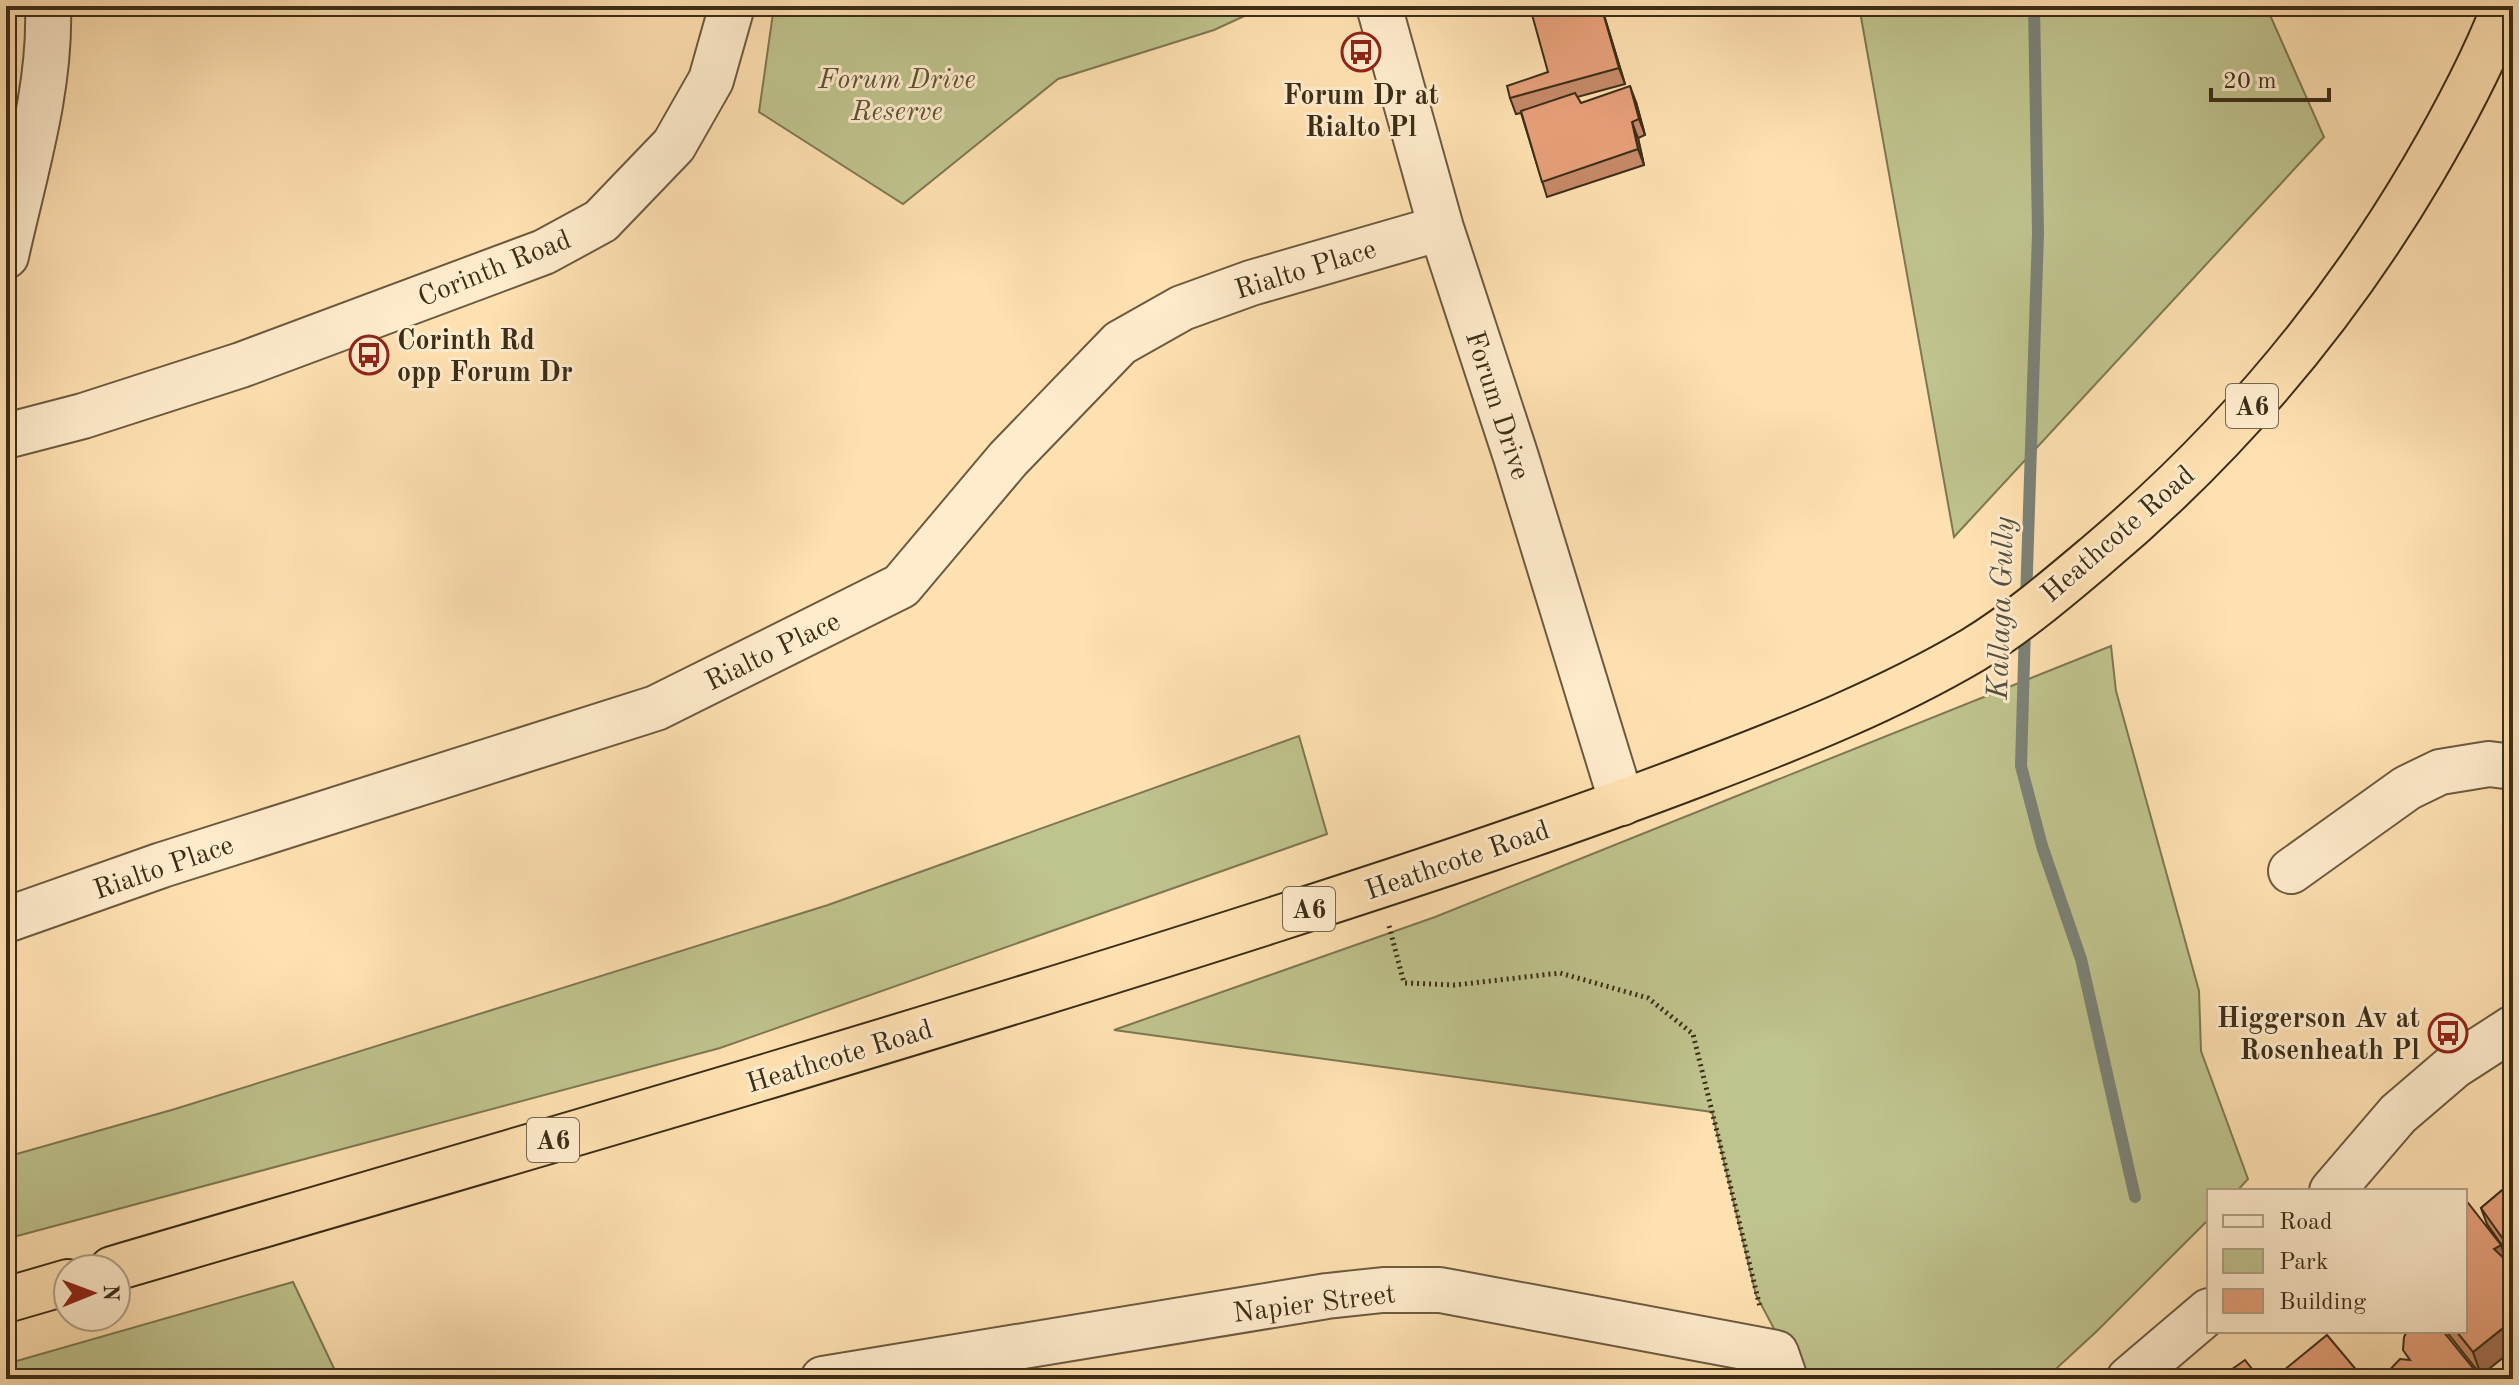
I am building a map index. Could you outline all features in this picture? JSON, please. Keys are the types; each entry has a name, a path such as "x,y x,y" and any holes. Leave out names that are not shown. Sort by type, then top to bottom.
{"highway":[{"name":"Heathcote Road","path":"132,1263 994,1009 1379,886 1622,803 1764,748 1881,698 1976,648 2053,593 2131,527 2198,463 2277,379 2345,291 2403,203 2456,114 2505,6"},
{"path":"6,1300 52,1287"}],"street":[{"path":"6,256 40,105 49,41 48,6"},
{"name":"Corinth Road","path":"6,436 83,416 241,365 544,252 601,221 674,145 711,80 732,6"},
{"name":"Forum Drive","path":"1379,6 1441,228 1516,457 1622,803"},
{"name":"Rialto Place","path":"6,920 162,865 656,708 901,586 1008,459 1120,343 1182,308 1251,283 1441,228"},
{"path":"2291,871 2407,788 2440,772 2489,764 2513,767"},
{"path":"2334,1189 2398,1114 2454,1066 2513,1028"},
{"name":"Napier Street","path":"823,1379 1327,1296 1383,1290 1440,1290 1780,1366"},
{"path":"2129,1379 2207,1313"}],"path":[{"path":"1379,886 1404,983 1455,985 1560,973 1648,998 1693,1034 1756,1295 1780,1366"}],"green space":[{"name":"Forum Drive Reserve","path":"774,6 1266,6 1214,30 1058,79 903,204 759,112"},
{"path":"1859,6 2266,6 2324,137 1954,537"},
{"path":"2111,646 2116,691 2199,991 2201,1051 2248,1179 2239,1189 2207,1189 2207,1221 2045,1379 1801,1379 1756,1295 1712,1112 1114,1030 1435,917"},
{"path":"1299,736 1327,834 720,1048 6,1239 6,1157 175,1109 828,905"},
{"path":"293,1282 339,1379 6,1379 6,1364 114,1333 132,1333 132,1328"}],"building":[{"path":"1549,6 1601,6 1619,68 1510,98 1507,86 1548,72 1531,11"},
{"path":"1630,86 1639,119 1632,122 1638,149 1542,182 1521,111 1575,93 1581,103"},
{"path":"2513,1181 2513,1253 2481,1208"},
{"path":"2467,1202 2501,1245 2494,1249 2513,1267 2513,1320 2473,1352 2458,1333 2467,1333"},
{"path":"2406,1333 2445,1333 2478,1374 2471,1379 2381,1379 2400,1359 2410,1360 2403,1350"},
{"path":"2327,1335 2364,1379 2290,1379 2283,1371"},
{"path":"2245,1360 2260,1379 2218,1379"}],"waterway":[{"name":"Kallaga Gully","path":"2026,601 2038,233 2034,6"},
{"name":"Kallaga Gully","path":"2025,627 2021,766 2042,846 2081,959 2135,1197"}],"place":[{"name":"Forum Dr at Rialto Pl","path":"1361,52"},
{"name":"Corinth Rd opp Forum Dr","path":"369,355"},
{"name":"Higgerson Av at Rosenheath Pl","path":"2448,1033"}]}
